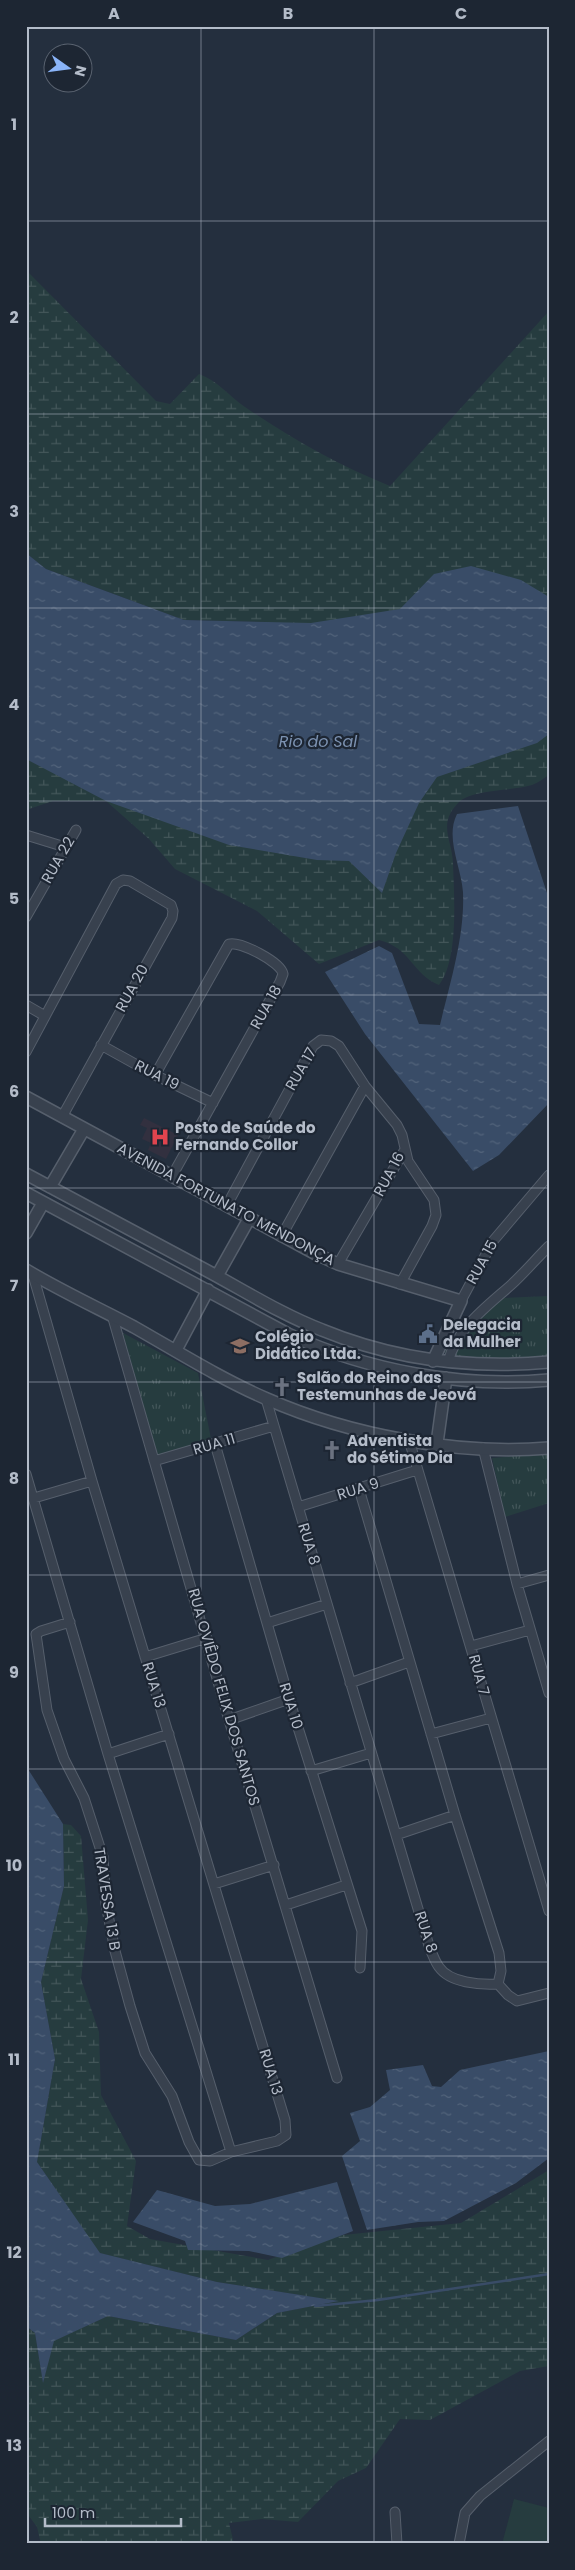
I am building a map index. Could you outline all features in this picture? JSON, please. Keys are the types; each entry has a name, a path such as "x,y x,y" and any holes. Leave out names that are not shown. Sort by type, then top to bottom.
{"street":[{"name":"RUA 22","path":"26,917 76,830"},
{"path":"26,835 42,838 65,847"},
{"name":"RUA 20","path":"45,1016 116,884 126,880 167,902 172,907 173,914 62,1117"},
{"name":"RUA 18","path":"155,1076 230,943 241,944 280,966 282,975 172,1176"},
{"path":"26,1005 45,1016 26,1052"},
{"name":"RUA 17","path":"227,1205 316,1043 328,1040 337,1044 365,1086"},
{"name":"RUA 19","path":"101,1045 155,1076 213,1103"},
{"path":"281,1237 365,1086"},
{"name":"RUA 16","path":"338,1264 404,1150 402,1135 397,1125 365,1086"},
{"name":"AVENIDA FORTUNATO MENDONÇA","path":"26,1098 227,1205 281,1237 338,1264 462,1301"},
{"path":"50,1187 84,1129"},
{"path":"400,1284 432,1226 436,1215 434,1200 408,1161 404,1150"},
{"path":"26,1174 320,1330 384,1350 433,1361 505,1365 549,1362"},
{"name":"RUA 15","path":"433,1361 493,1241 549,1175"},
{"path":"26,1193 310,1344 360,1361 446,1378 494,1382 549,1380"},
{"path":"26,1232 43,1203"},
{"path":"217,1276 249,1219"},
{"path":"448,1362 454,1344 470,1321 516,1280 549,1246"},
{"path":"30,1272 266,1399 346,1428 409,1440 483,1448 549,1448"},
{"name":"RUA 13","path":"30,1272 287,2131 285,2136 277,2141 231,2152"},
{"path":"176,1350 208,1290"},
{"name":"RUA OVIÊDO FELIX DOS SANTOS","path":"112,1315 207,1638 229,1720 337,2078"},
{"path":"310,1344 320,1330"},
{"path":"437,1443 446,1378"},
{"name":"RUA 8","path":"266,1399 430,1949 438,1966 447,1974 464,1981 498,1984"},
{"name":"RUA 11","path":"154,1461 274,1426"},
{"name":"RUA 7","path":"409,1440 549,1911"},
{"name":"RUA 10","path":"215,1444 289,1699 362,1931 360,1968"},
{"path":"483,1448 517,1584 549,1692"},
{"name":"RUA 9","path":"298,1507 417,1470"},
{"path":"26,1474 108,1754 231,2152"},
{"path":"34,1498 92,1481"},
{"path":"360,1489 409,1662 498,1953 501,1971 498,1984 508,1995 517,2000 549,1993"},
{"path":"517,1584 549,1575"},
{"path":"267,1623 328,1604"},
{"name":"TRAVESSA 13 B","path":"70,1622 38,1632 36,1641 49,1715 64,1759 84,1798 103,1857 106,1904 114,1951 130,2006 145,2053 172,2096 197,2158 200,2161 208,2161 231,2152"},
{"path":"471,1646 530,1630"},
{"path":"145,1657 207,1638"},
{"path":"350,1683 409,1662"},
{"path":"229,1720 289,1699"},
{"path":"431,1734 491,1718"},
{"path":"108,1754 169,1734"},
{"path":"311,1771 371,1753"},
{"path":"396,1835 455,1815"},
{"path":"214,1884 274,1865"},
{"path":"286,1905 346,1885"},
{"path":"459,2544 465,2513 485,2490 549,2441"},
{"path":"395,2512 397,2544"}],"shaded area":[{"name":"Posto de Saúde do Fernando Collor","path":"144,1118 178,1135 166,1159 148,1150 151,1143 142,1139 147,1128 140,1125"}],"green space":[{"path":"26,270 156,401 170,404 199,374 218,385 245,407 297,440 353,470 390,486 549,311 549,775 532,785 483,792 465,798 452,810 447,825 447,832 453,863 454,927 450,960 439,985 423,974 398,949 379,940 319,964 257,911 175,869 149,839 106,801 53,801 26,810 26,759 58,774 267,622 184,620 46,569 26,553"},
{"path":"549,1296 549,1359 481,1360 443,1352 473,1318 501,1298"},
{"path":"123,1333 198,1373 211,1439 158,1457"},
{"path":"549,1453 549,1503 505,1517 492,1458"},
{"path":"63,1824 71,1825 81,1836 88,1920 81,1979 99,2032 101,2095 136,2161 127,2226 150,2239 268,2260 333,2236 461,2223 549,2170 549,2366 520,2371 430,2420 400,2419 366,2468 338,2481 298,2522 262,2519 229,2523 234,2544 41,2544 37,2527 26,2512 26,2326 35,2333 43,2382 53,2341 108,2316 236,2340 277,2313 337,2301 217,2282 99,2253 37,2162 55,2059 41,1982 64,1886"},
{"path":"514,2499 549,2508 549,2544 502,2544"}],"water":[{"name":"Rio do Sal","path":"26,553 46,569 184,620 311,623 400,609 434,574 471,566 521,580 549,597 549,734 537,743 437,777 419,803 396,853 382,893 349,861 317,860 229,845 106,801 26,759"},
{"path":"518,806 549,899 549,1103 499,1155 473,1171 365,1034 325,972 379,946 392,953 419,1024 440,1025 462,925 462,882 453,842 454,823 457,814"},
{"path":"26,1766 63,1824 64,1886 41,1982 55,2059 37,2162 100,2253 217,2282 339,2301 277,2313 236,2340 108,2316 54,2341 43,2383 35,2333 26,2326"},
{"path":"549,2051 549,2158 516,2183 444,2221 418,2222 367,2230 342,2156 360,2141 350,2113 370,2107 390,2090 386,2070 423,2065 432,2086 441,2087 460,2070"},
{"path":"337,2182 353,2231 282,2258 249,2251 188,2250 185,2241 133,2222 157,2190 215,2206 250,2204"}],"waterway":[{"path":"315,2306 378,2300 549,2274"}],"place":[{"name":"Posto de Saúde do Fernando Collor","path":"160,1137"},
{"name":"Delegacia da Mulher","path":"428,1334"},
{"name":"Colégio Didático Ltda.","path":"240,1346"},
{"name":"Salão do Reino das Testemunhas de Jeová","path":"282,1387"},
{"name":"Adventista do Sétimo Dia","path":"332,1450"}]}
